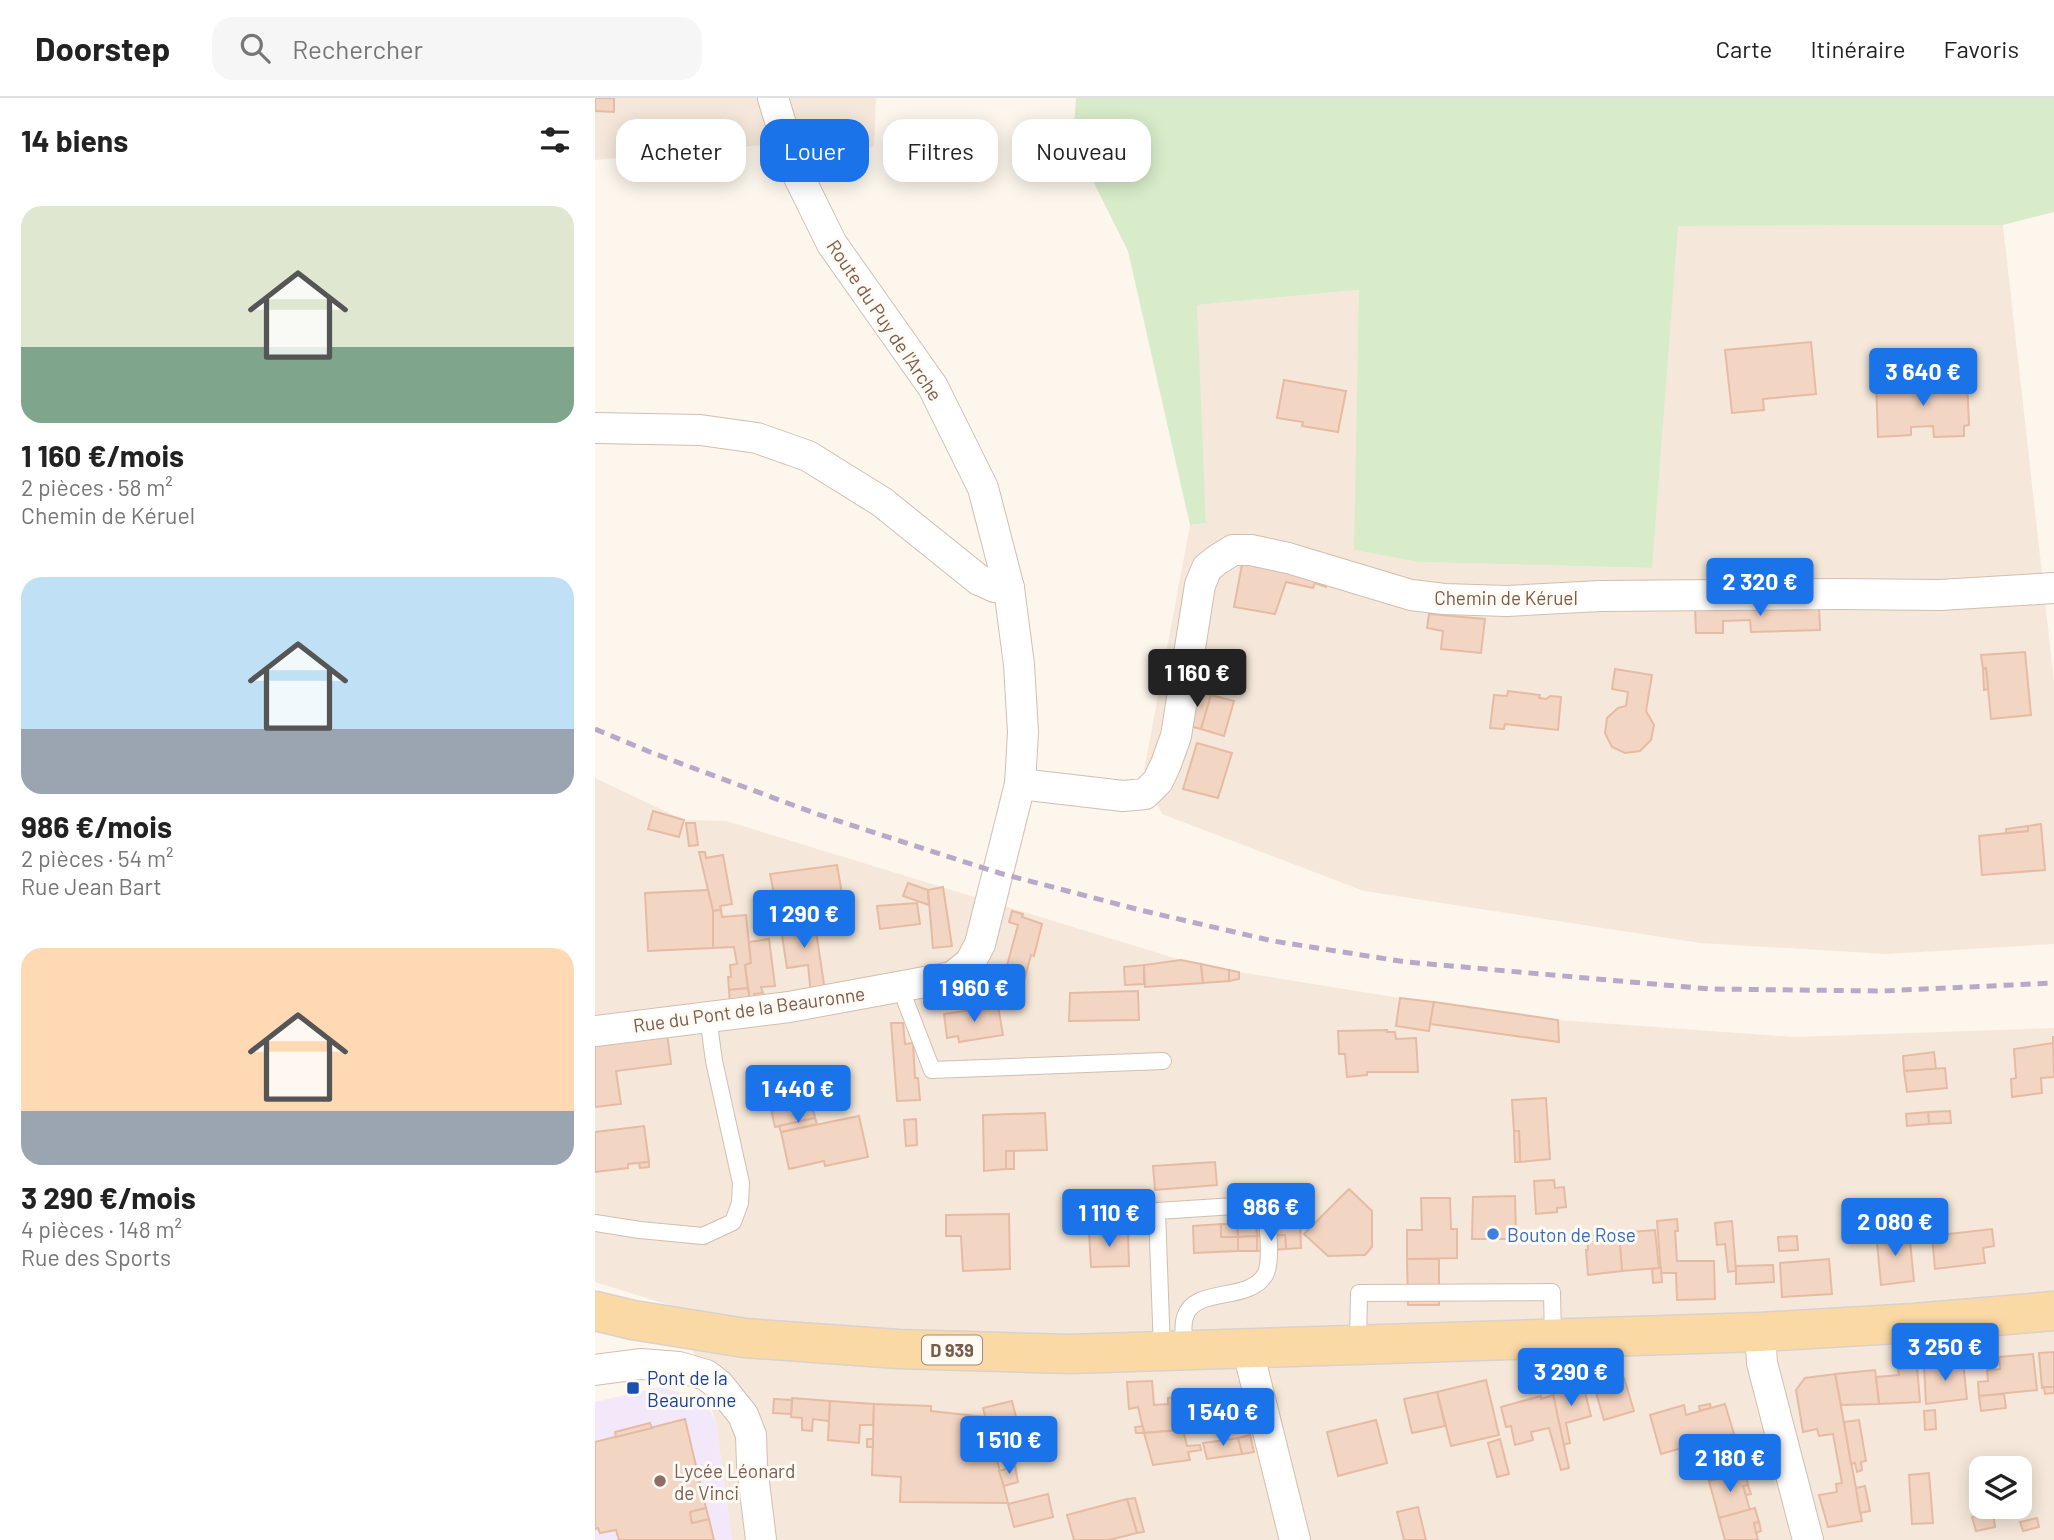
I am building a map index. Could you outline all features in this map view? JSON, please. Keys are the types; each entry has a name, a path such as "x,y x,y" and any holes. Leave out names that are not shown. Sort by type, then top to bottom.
{"main road":[{"name":"D 939","path":"595,1311 633,1320 745,1338 898,1349 1070,1354 1759,1332 2054,1311"}],"street":[{"name":"Route du Puy de l'Arche","path":"773,98 794,167 832,244 933,387 983,488 1009,587 1019,665 1023,732 1020,784 999,873"},
{"path":"595,428 700,430 757,438 808,456 882,502 979,580 995,587 1009,587"},
{"name":"Chemin de Kéruel","path":"1020,784 1123,796 1145,794 1158,781 1176,736 1200,585 1207,568 1233,550 1251,550 1289,558 1411,594 1444,599 1507,601 1601,596 1839,594 1940,596 2054,588"},
{"name":"Rue du Pont de la Beauronne","path":"595,1031 789,1007 952,977 970,963 980,944 999,873"},
{"path":"1759,1332 1762,1363 1808,1540"},
{"path":"1247,1347 1295,1540"},
{"path":"595,1370 639,1364 679,1367 706,1375 719,1385 743,1415 751,1435 761,1540"}],"lane":[{"path":"900,987 932,1070 1163,1061"},
{"path":"595,1223 703,1236 733,1222 740,1203 741,1183 714,1061 708,1017"},
{"path":"1266,1205 1269,1263 1265,1276 1243,1292 1220,1295 1196,1303 1184,1318 1173,1350 1157,1211 1266,1205"},
{"path":"1358,1344 1359,1293 1552,1292 1553,1340"}],"shaded area":[{"path":"595,98 876,98 874,146 869,148 869,119 760,119 760,145 746,147 746,119 616,119 616,158 595,160"},
{"path":"2003,225 2054,681 2054,944 1886,954 1700,943 1364,891 1162,814 1143,776 1190,525 1206,523 1196,305 1360,290 1355,550 1418,562 1651,568 1677,226"},
{"path":"595,778 684,820 726,821 1181,960 1239,972 1558,1020 1794,1037 2054,1028 2054,1540 732,1540 716,1423 679,1308 595,1282"},
{"name":"Lycée Léonard de Vinci","path":"661,1387 680,1393 710,1410 716,1423 732,1540 595,1540 595,1402"}],"green space":[{"path":"1076,98 2054,98 2054,212 2003,225 1678,226 1652,568 1418,562 1354,550 1359,290 1197,305 1206,523 1190,525 1128,251 1094,182 1151,182 1151,119 1075,119"}],"building":[{"path":"595,98 614,98 614,112 595,111"},
{"path":"1811,342 1816,394 1763,399 1764,410 1732,413 1725,350"},
{"path":"1967,379 1969,425 1964,426 1964,436 1934,437 1933,426 1911,427 1911,435 1878,437 1876,382 1898,381 1906,386 1939,385 1942,381"},
{"path":"1284,380 1346,391 1338,432 1302,426 1303,422 1277,418"},
{"path":"1243,559 1329,577 1326,587 1315,583 1313,588 1286,582 1275,614 1234,607"},
{"path":"1819,605 1820,630 1751,632 1750,620 1723,621 1723,633 1696,633 1695,608"},
{"path":"1429,614 1485,619 1481,653 1441,649 1443,631 1427,628"},
{"path":"2025,652 2031,715 1991,719 1986,668 1983,669 1981,655"},
{"path":"1986,668 1988,689 1984,690 1983,669"},
{"path":"1615,669 1652,675 1646,711 1654,725 1651,740 1640,751 1625,753 1612,747 1605,733 1607,718 1618,708 1626,706 1628,692 1612,689"},
{"path":"1191,690 1211,695 1201,729 1185,725"},
{"path":"1508,691 1540,695 1539,698 1546,699 1550,696 1561,697 1558,730 1505,724 1504,729 1490,728 1494,695 1507,696"},
{"path":"1211,695 1234,701 1224,736 1201,729"},
{"path":"1197,743 1232,753 1218,798 1183,789"},
{"path":"653,811 684,820 679,837 648,829"},
{"path":"686,823 695,823 698,845 689,846"},
{"path":"2041,824 2045,870 1982,875 1979,836 2028,831 2028,826"},
{"path":"2028,826 2028,831 2006,833 2006,829"},
{"path":"699,852 705,852 706,858 723,855 732,904 720,906 721,910 713,911"},
{"path":"837,865 843,900 812,904 814,918 780,923 770,874"},
{"path":"908,883 928,890 929,905 903,896"},
{"path":"943,887 952,946 933,948 928,890"},
{"path":"708,890 713,911 713,948 648,951 645,893"},
{"path":"917,903 920,924 880,929 877,906"},
{"path":"721,910 722,917 746,915 751,963 745,965 748,988 729,990 730,965 737,964 734,947 713,948 713,911"},
{"path":"1012,911 1042,924 1034,956 1031,955 1024,981 987,987 991,970 1005,973 1018,925 1009,922"},
{"path":"814,918 825,991 811,994 808,965 787,968 780,923"},
{"path":"769,939 775,986 761,987 763,993 754,994 755,1002 750,1002 745,965 751,963 749,942"},
{"path":"1181,960 1201,964 1203,983 1145,987 1144,965"},
{"path":"1201,964 1229,970 1229,981 1203,983"},
{"path":"1144,965 1144,984 1125,985 1124,967"},
{"path":"1229,970 1239,972 1239,979 1229,981"},
{"path":"985,978 986,990 967,992 965,980"},
{"path":"748,988 750,1002 730,1005 729,990"},
{"path":"1138,991 1139,1020 1069,1021 1070,993"},
{"path":"1400,998 1434,1002 1429,1031 1396,1026"},
{"path":"1434,1002 1558,1020 1559,1042 1430,1024"},
{"path":"998,1006 1003,1035 959,1042 958,1036 947,1038 944,1014"},
{"path":"891,1023 903,1023 905,1044 913,1043 915,1078 918,1078 920,1100 897,1101"},
{"path":"1338,1031 1395,1032 1396,1039 1416,1038 1418,1072 1367,1072 1367,1075 1347,1077 1345,1054 1339,1054"},
{"path":"667,1033 671,1064 616,1071 621,1104 595,1107 595,1043"},
{"path":"2053,1036 2054,1077 2041,1078 2042,1093 2012,1097 2011,1079 2016,1078 2014,1049 2053,1043"},
{"path":"1934,1052 1936,1069 1904,1071 1903,1056"},
{"path":"1945,1068 1947,1088 1907,1092 1904,1071"},
{"path":"806,1077 815,1118 775,1127 766,1086"},
{"path":"1546,1098 1550,1159 1520,1162 1519,1131 1514,1131 1512,1100"},
{"path":"1950,1111 1951,1123 1929,1124 1928,1112"},
{"path":"1928,1112 1929,1124 1907,1126 1906,1114"},
{"path":"1045,1113 1047,1150 1006,1151 1006,1169 984,1171 983,1115"},
{"path":"859,1116 868,1157 825,1166 824,1161 789,1169 781,1132"},
{"path":"815,1118 817,1124 781,1132 779,1126"},
{"path":"916,1119 917,1145 906,1146 904,1120"},
{"path":"644,1126 649,1162 595,1172 595,1132"},
{"path":"1514,1131 1519,1131 1520,1162 1515,1162"},
{"path":"1006,1151 1014,1151 1014,1169 1006,1169"},
{"path":"649,1162 649,1167 640,1168 639,1163"},
{"path":"1215,1162 1217,1185 1155,1190 1153,1166"},
{"path":"1554,1180 1555,1188 1564,1187 1566,1207 1557,1208 1557,1212 1536,1214 1534,1181"},
{"path":"1349,1189 1372,1211 1372,1247 1365,1255 1328,1256 1304,1234"},
{"path":"1515,1196 1516,1239 1472,1239 1473,1197"},
{"path":"1421,1198 1450,1198 1451,1229 1457,1229 1457,1258 1407,1259 1407,1230 1422,1230"},
{"path":"1009,1214 1010,1269 963,1271 961,1236 946,1236 946,1215"},
{"path":"1677,1219 1677,1261 1714,1261 1715,1299 1677,1300 1676,1273 1661,1273 1657,1221"},
{"path":"1300,1221 1301,1248 1286,1249 1285,1235 1257,1236 1256,1223"},
{"path":"1732,1221 1736,1271 1728,1272 1725,1244 1717,1245 1715,1223"},
{"path":"1256,1223 1257,1236 1238,1237 1237,1224"},
{"path":"1221,1224 1221,1237 1238,1237 1238,1251 1194,1253 1193,1226"},
{"path":"1221,1224 1237,1224 1238,1237 1221,1237"},
{"path":"1992,1229 1994,1246 1983,1248 1985,1263 1935,1269 1932,1236"},
{"path":"1655,1230 1659,1268 1622,1271 1619,1233"},
{"path":"1901,1230 1902,1237 1907,1237 1910,1241 1914,1281 1881,1285 1876,1233"},
{"path":"1128,1231 1129,1266 1091,1267 1089,1232"},
{"path":"1619,1231 1622,1271 1588,1275 1587,1236"},
{"path":"1285,1235 1286,1249 1257,1251 1257,1236"},
{"path":"1257,1236 1257,1251 1238,1251 1238,1237"},
{"path":"1797,1236 1798,1250 1779,1251 1778,1237"},
{"path":"1407,1259 1439,1259 1439,1305 1408,1305"},
{"path":"1829,1259 1832,1294 1782,1297 1780,1263"},
{"path":"1773,1265 1774,1282 1736,1284 1736,1266"},
{"path":"1661,1268 1662,1282 1653,1283 1652,1269"},
{"path":"2054,1352 2054,1387 2042,1388 2039,1353"},
{"path":"2033,1354 2037,1390 1979,1396 1978,1382 1988,1381 1987,1370 2000,1369 1999,1357"},
{"path":"1963,1362 1967,1399 1926,1404 1924,1366"},
{"path":"1917,1367 1920,1402 1879,1404 1876,1377 1899,1375 1898,1369"},
{"path":"1875,1370 1879,1404 1841,1405 1835,1374"},
{"path":"1835,1374 1862,1521 1828,1527 1819,1495 1837,1492 1836,1484 1842,1483 1833,1434 1819,1436 1817,1429 1803,1432 1796,1390 1805,1378"},
{"path":"1624,1378 1634,1411 1604,1420 1594,1386"},
{"path":"1486,1380 1499,1435 1451,1446 1437,1392"},
{"path":"1152,1381 1154,1405 1168,1404 1168,1398 1183,1396 1184,1403 1207,1400 1210,1427 1144,1433 1138,1407 1129,1409 1127,1382"},
{"path":"1583,1384 1591,1416 1566,1423 1570,1443 1563,1445 1553,1393"},
{"path":"2044,1387 2054,1387 2054,1393 2045,1394"},
{"path":"1437,1392 1445,1426 1412,1433 1404,1399"},
{"path":"2004,1394 2006,1408 1981,1411 1979,1396"},
{"path":"1553,1395 1569,1468 1561,1470 1549,1428 1531,1432 1533,1440 1515,1445 1511,1426 1506,1427 1501,1407"},
{"path":"1239,1397 1247,1424 1210,1427 1207,1400"},
{"path":"792,1398 830,1401 829,1421 813,1419 812,1431 802,1430 802,1418 791,1417"},
{"path":"774,1399 792,1400 791,1414 773,1413"},
{"path":"830,1401 874,1404 873,1425 860,1425 859,1443 828,1440"},
{"path":"1012,1401 1021,1437 992,1444 983,1408"},
{"path":"874,1404 931,1406 931,1411 986,1417 1008,1503 900,1502 901,1477 872,1475"},
{"path":"1710,1404 1711,1408 1700,1411 1699,1406"},
{"path":"1725,1404 1734,1434 1730,1435 1737,1459 1742,1457 1745,1471 1710,1480 1699,1443 1661,1454 1650,1415 1684,1405 1686,1415"},
{"path":"1935,1410 1936,1429 1925,1430 1924,1411"},
{"name":"Lycée Léonard de Vinci","path":"685,1419 706,1508 690,1512 692,1523 709,1519 714,1540 619,1540 616,1530 600,1533 598,1528 595,1529 595,1442"},
{"path":"1376,1420 1387,1463 1338,1476 1327,1432"},
{"path":"1859,1420 1866,1461 1861,1462 1862,1470 1857,1472 1855,1463 1851,1464 1844,1422"},
{"path":"650,1423 652,1428 616,1437 615,1432"},
{"path":"1143,1426 1144,1433 1136,1433 1135,1427"},
{"path":"1183,1430 1187,1446 1200,1445 1201,1450 1188,1452 1190,1460 1153,1465 1144,1433"},
{"path":"1250,1435 1254,1452 1242,1454 1238,1438"},
{"path":"1238,1438 1242,1454 1207,1459 1203,1443"},
{"path":"867,1439 873,1439 873,1447 867,1447"},
{"path":"1500,1439 1509,1474 1497,1477 1488,1443"},
{"path":"1739,1448 1742,1457 1737,1459 1734,1449"},
{"path":"1015,1466 1018,1482 1004,1486 999,1471"},
{"path":"1745,1471 1748,1485 1743,1486 1750,1510 1719,1518 1709,1481"},
{"path":"1929,1473 1933,1523 1912,1524 1909,1475"},
{"path":"1748,1485 1751,1494 1746,1495 1743,1486"},
{"path":"1865,1486 1870,1511 1860,1513 1856,1488"},
{"path":"1048,1494 1053,1517 1014,1527 1008,1504"},
{"path":"1135,1498 1144,1532 1137,1533 1127,1499"},
{"path":"1127,1499 1137,1533 1109,1540 1074,1540 1067,1515"},
{"path":"1418,1507 1426,1540 1404,1540 1397,1512"},
{"path":"706,1508 709,1519 692,1523 690,1512"},
{"path":"1755,1508 1759,1522 1754,1523 1758,1540 1725,1540 1719,1518"},
{"path":"2037,1518 2039,1527 2023,1531 2020,1522"},
{"path":"1973,1519 1994,1519 1995,1527 1976,1531"},
{"path":"1759,1522 1761,1531 1756,1533 1754,1523"}],"railway":[{"path":"595,729 817,814 999,873 1273,941 1406,962 1710,989 1882,991 2054,983"}],"place":[{"name":"Bouton de Rose","path":"1493,1234"},
{"name":"Pont de la Beauronne","path":"633,1388"},
{"name":"Lycée Léonard de Vinci","path":"660,1481"}]}
